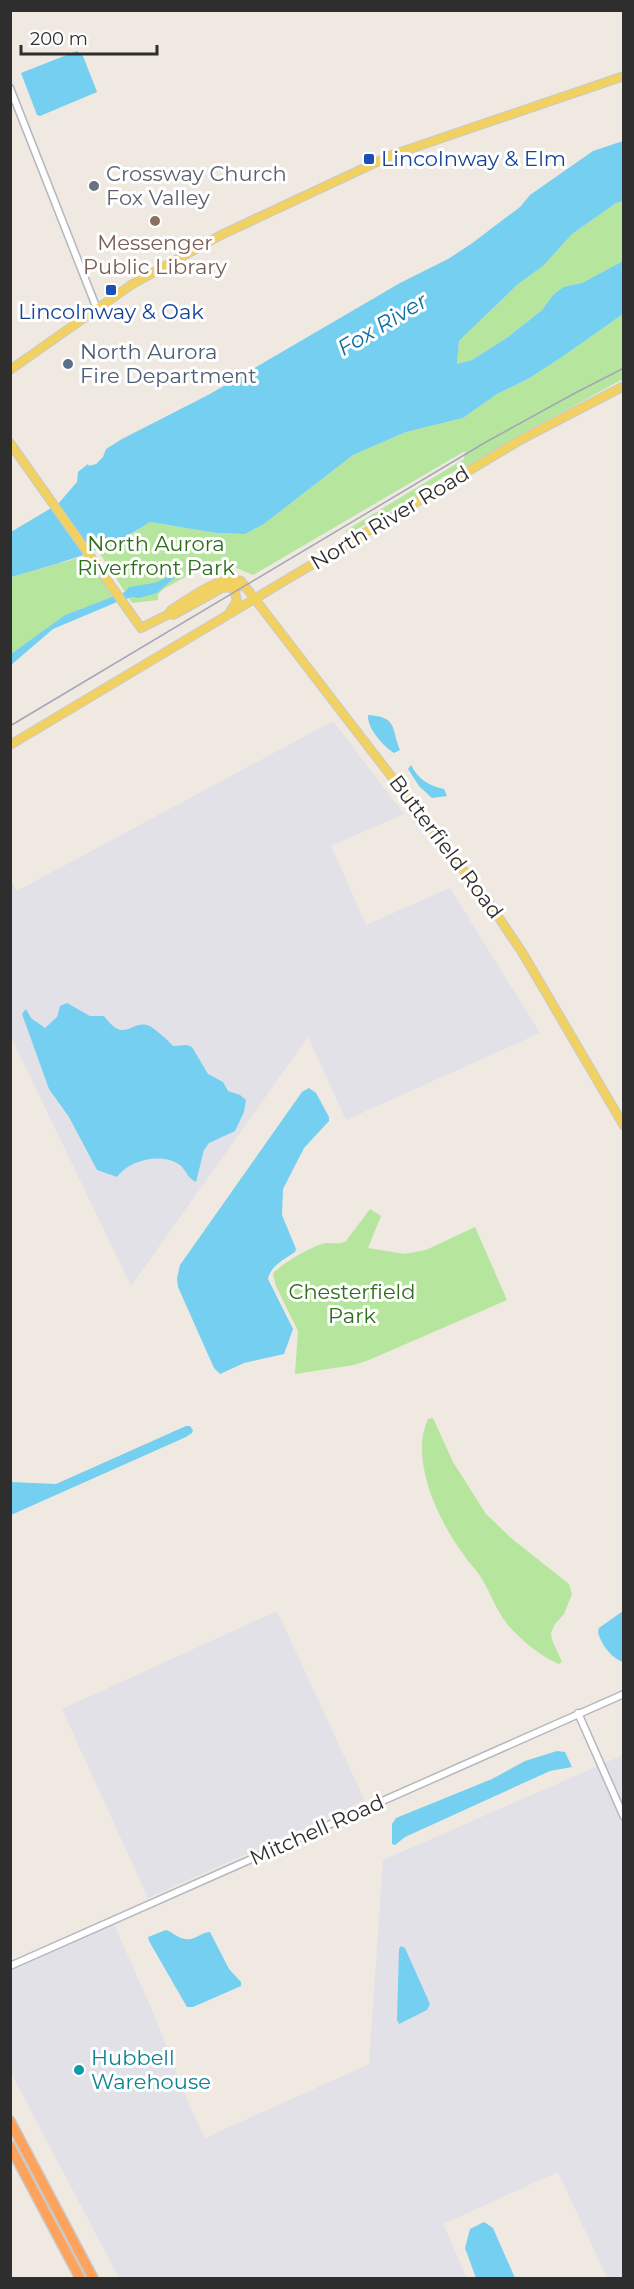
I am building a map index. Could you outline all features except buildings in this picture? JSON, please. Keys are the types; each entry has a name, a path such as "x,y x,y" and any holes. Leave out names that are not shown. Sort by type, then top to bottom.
{"highway":[{"path":"10,2121 93,2278"},
{"path":"10,2146 80,2278"}],"main road":[{"path":"10,370 131,285 182,255 382,159 624,76"},
{"name":"North River Road","path":"10,745 522,439 624,386"},
{"path":"10,443 141,628 169,614 173,615 222,588 243,586 241,581 236,579 221,581 171,610 169,614"},
{"name":"Butterfield Road","path":"243,586 491,906 528,961 624,1126"},
{"path":"230,612 237,601 231,587"}],"street":[{"path":"10,88 97,309"},
{"name":"Mitchell Road","path":"10,1966 624,1694"},
{"path":"579,1713 624,1817"}],"shaded area":[{"path":"333,721 404,814 331,846 366,925 450,888 540,1033 346,1120 308,1037 131,1286 11,1037 11,881 17,891"},
{"path":"277,1611 365,1801 148,1898 62,1709"},
{"path":"623,1755 623,2278 607,2278 558,2172 443,2224 467,2278 119,2278 11,2073 10,1971 114,1924 205,2138 369,2064 383,1860"}],"green space":[{"path":"623,201 623,261 582,283 563,287 553,295 542,310 508,337 472,360 457,364 459,341 517,285 544,265 572,234 616,203"},
{"name":"North Aurora Riverfront Park","path":"623,314 623,379 471,464 443,477 413,498 350,533 345,531 464,459 465,451 253,575 232,566 219,574 213,562 165,588 158,594 158,600 132,603 97,549 130,535 150,522 216,533 245,534 264,524 353,455 406,432 463,418 497,394 528,379 562,357"},
{"path":"85,556 113,597 65,615 11,654 11,577"},
{"name":"Chesterfield Park","path":"370,1209 381,1216 368,1248 405,1254 426,1250 475,1227 507,1300 369,1360 354,1365 295,1374 298,1331 276,1286 273,1274 288,1261 311,1249 325,1243 346,1241"},
{"path":"433,1418 453,1462 486,1514 511,1538 569,1584 572,1594 564,1614 551,1633 562,1662 559,1664 531,1647 508,1625 482,1579 445,1526 424,1471 422,1453 423,1435 428,1419"}],"water":[{"path":"77,51 83,56 97,92 40,116 37,115 21,73"},
{"name":"Fox River","path":"623,141 623,201 616,203 572,234 544,265 517,285 459,341 457,364 472,360 508,337 542,310 553,295 563,287 582,283 623,261 623,314 562,357 528,379 497,394 463,418 406,432 353,455 264,524 245,534 216,533 150,522 100,548 11,577 11,532 58,504 77,482 78,472 88,464 89,466 96,464 103,457 106,449 210,394 400,283 448,259 520,207 530,195 593,151"},
{"path":"182,571 157,593 117,602 53,629 11,665 11,654 65,615 125,592 129,587 154,583"},
{"path":"368,715 389,721 400,750 394,753 385,746 373,731"},
{"path":"411,765 429,784 444,789 447,796 432,798 419,786 408,769"},
{"path":"67,1003 90,1016 104,1016 117,1029 127,1030 147,1025 173,1046 192,1047 208,1074 223,1082 228,1091 246,1100 244,1112 235,1131 209,1143 204,1150 196,1182 180,1165 164,1159 137,1162 117,1177 97,1170 69,1117 49,1089 22,1014 26,1009 31,1018 45,1028 57,1017 60,1006"},
{"path":"309,1088 316,1093 329,1121 304,1148 283,1189 282,1215 296,1249 275,1266 268,1279 293,1329 284,1354 244,1363 220,1374 214,1368 178,1287 177,1278 180,1265 302,1092"},
{"path":"190,1426 193,1430 186,1437 11,1515 11,1482 56,1484"},
{"path":"623,1611 623,1662 607,1650 598,1632 599,1628"},
{"path":"557,1751 565,1752 572,1767 550,1771 405,1837 395,1845 392,1844 392,1824 396,1818 492,1779 525,1761"},
{"path":"166,1930 185,1939 210,1932 229,1969 241,1982 241,1986 193,2007 187,2007 149,1941 148,1937"},
{"path":"401,1946 405,1948 430,2004 427,2010 399,2024 397,2020 399,1949"},
{"path":"484,2222 493,2228 515,2278 476,2278 465,2248 470,2229"}],"railway":[{"path":"10,726 486,442 624,368"}],"place":[{"name":"Lincolnway & Elm","path":"369,159"},
{"name":"Crossway Church Fox Valley","path":"94,186"},
{"name":"Messenger Public Library","path":"155,221"},
{"name":"Lincolnway & Oak","path":"111,290"},
{"name":"North Aurora Fire Department","path":"68,364"},
{"name":"Hubbell Warehouse","path":"79,2070"}]}
